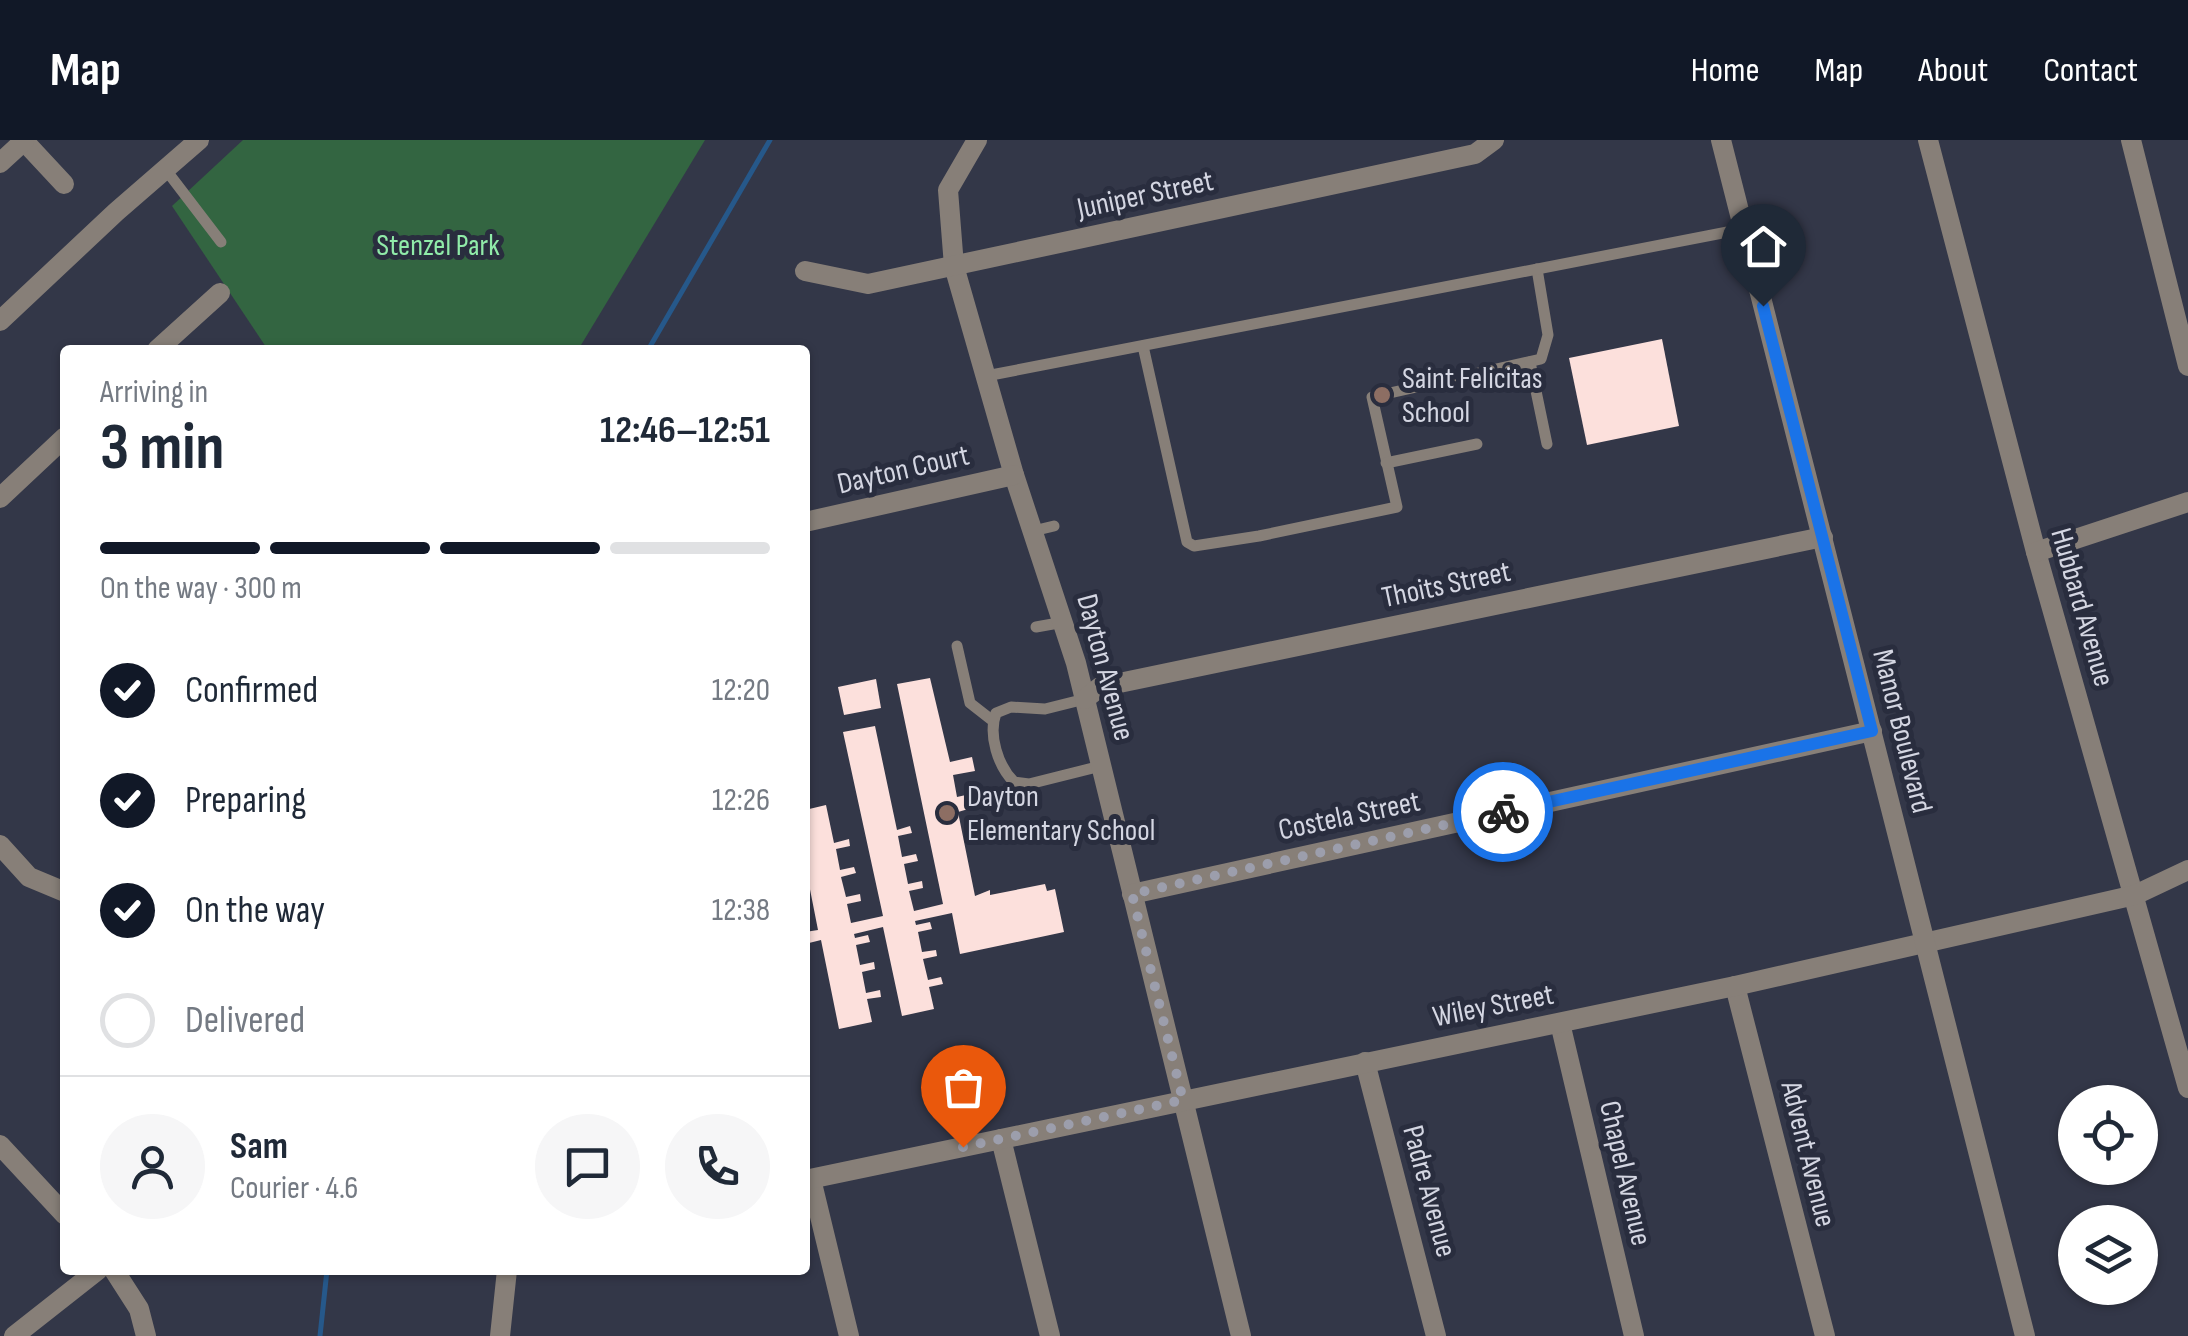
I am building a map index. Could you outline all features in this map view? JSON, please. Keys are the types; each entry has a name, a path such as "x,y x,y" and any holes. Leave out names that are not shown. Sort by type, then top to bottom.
{"street":[{"path":"0,321 199,140"},
{"name":"Dayton Avenue","path":"977,140 948,190 954,266 1014,476 1044,529 1242,1336"},
{"name":"Juniper Street","path":"804,272 868,284 1475,154 1494,140"},
{"name":"Manor Boulevard","path":"1720,140 2025,1336"},
{"name":"Hubbard Avenue","path":"1928,140 2036,552 2188,1088"},
{"path":"2131,140 2188,366"},
{"path":"0,163 23,141 64,184"},
{"path":"163,345 220,293"},
{"path":"0,498 60,441"},
{"name":"Dayton Court","path":"810,521 1014,476"},
{"path":"2036,552 2188,502"},
{"name":"Thoits Street","path":"1086,699 1100,688 1823,537"},
{"name":"Costela Street","path":"1132,894 1872,731"},
{"path":"0,845 29,877 60,890"},
{"name":"Wiley Street","path":"810,1180 1735,986 2136,894 2188,870"},
{"name":"Advent Avenue","path":"1735,986 1825,1336"},
{"name":"Chapel Avenue","path":"1560,1023 1634,1336"},
{"name":"Padre Avenue","path":"1365,1062 1436,1336"},
{"path":"1002,1138 1050,1336"},
{"path":"0,1145 60,1211"},
{"path":"810,1188 849,1336"},
{"path":"14,1336 92,1275"},
{"path":"117,1275 140,1309 146,1336"},
{"path":"500,1336 507,1275"}],"lane":[{"path":"166,170 221,242"},
{"path":"986,376 1744,229"},
{"path":"1144,346 1187,542 1194,546 1259,536 1397,507 1372,397 1540,360 1548,335 1537,269"},
{"path":"1530,362 1547,444"},
{"path":"1386,463 1477,444"},
{"path":"1036,628 1064,622"},
{"path":"957,646 970,704 993,720"},
{"path":"1086,699 1045,709 1022,705 1002,708 993,720 1000,763 1014,782 1028,784 1101,766"}],"green space":[{"name":"Stenzel Park","path":"243,140 705,140 581,345 265,345 172,206"}],"building":[{"path":"1662,339 1679,426 1587,445 1569,358"},
{"path":"930,678 950,762 972,757 975,771 953,775 957,797 979,792 982,805 958,812 975,896 990,890 990,895 1045,884 1047,891 1055,889 1064,932 960,954 952,913 915,921 916,925 930,922 932,929 918,932 922,952 936,950 937,956 923,959 928,980 941,977 943,984 929,987 934,1009 902,1016 883,927 854,934 855,938 868,935 870,942 856,945 860,965 874,962 875,969 862,972 866,993 880,990 881,997 867,999 872,1022 839,1029 821,940 810,943 810,931 818,930 810,889 810,809 826,805 834,843 849,839 850,846 836,849 840,870 854,867 856,873 841,877 846,897 860,894 861,901 847,904 851,923 883,916 843,732 875,726 897,830 910,826 912,833 898,836 902,857 916,854 918,861 904,864 908,884 922,881 923,888 909,891 914,911 943,904 897,684"},
{"path":"876,679 881,708 844,715 838,687"}],"waterway":[{"path":"651,345 770,140"},
{"path":"320,1336 326,1275"}],"way so far":[{"path":"963,1147 1183,1100 1132,894 1503,812"}],"place":[{"name":"Saint Felicitas School","path":"1382,395"},
{"name":"Dayton Elementary School","path":"947,813"}],"route":[{"path":"1503,812 1872,731 1763,306"}]}
